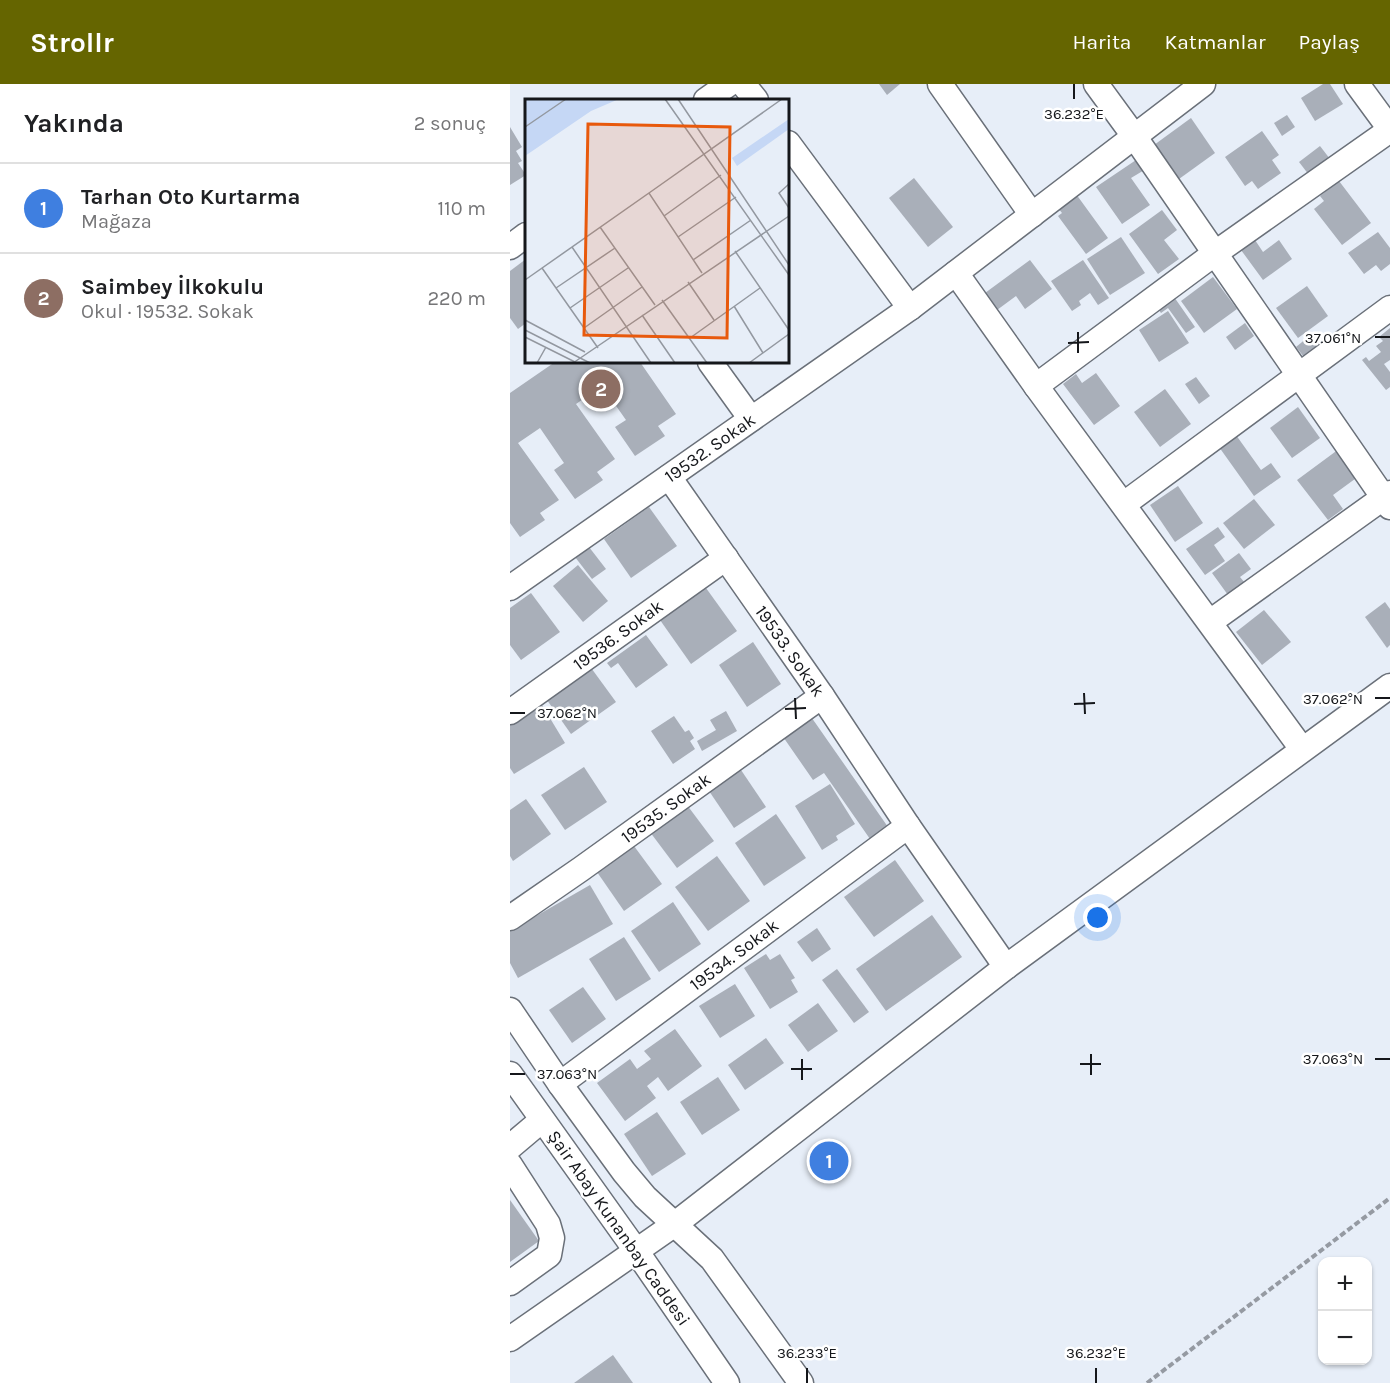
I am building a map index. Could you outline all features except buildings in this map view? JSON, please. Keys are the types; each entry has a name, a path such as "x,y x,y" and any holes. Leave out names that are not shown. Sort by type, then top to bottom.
{"street":[{"path":"707,99 729,84"},
{"path":"743,84 755,99"},
{"path":"940,84 1032,215"},
{"path":"1096,84 1388,499 1210,622"},
{"name":"19532. Sokak","path":"510,588 910,308 1203,84"},
{"path":"1036,386 1214,254 1390,130 1357,84"},
{"path":"789,144 910,308"},
{"path":"510,247 525,236"},
{"path":"956,273 1302,749"},
{"path":"1124,504 1390,308"},
{"path":"711,363 751,419"},
{"name":"19533. Sokak","path":"669,477 822,696 908,826 1006,967"},
{"name":"19536. Sokak","path":"510,712 726,558"},
{"path":"510,1339 675,1224 1006,967 1390,686"},
{"name":"19535. Sokak","path":"510,918 822,696"},
{"name":"19534. Sokak","path":"560,1084 908,826"},
{"name":"Şair Abay Kunanbay Caddesi","path":"510,1010 624,1172 645,1197 712,1259 801,1383"},
{"name":"Şair Abay Kunanbay Caddesi","path":"510,1074 727,1383"},
{"path":"510,1147 542,1120"},
{"path":"510,1165 548,1224 552,1238 549,1255 510,1283"}],"path":[{"path":"1147,1383 1390,1198"}],"place":[{"name":"Saimbey İlkokulu","path":"601,389"},
{"name":"Tarhan Oto Kurtarma","path":"829,1161"}]}
